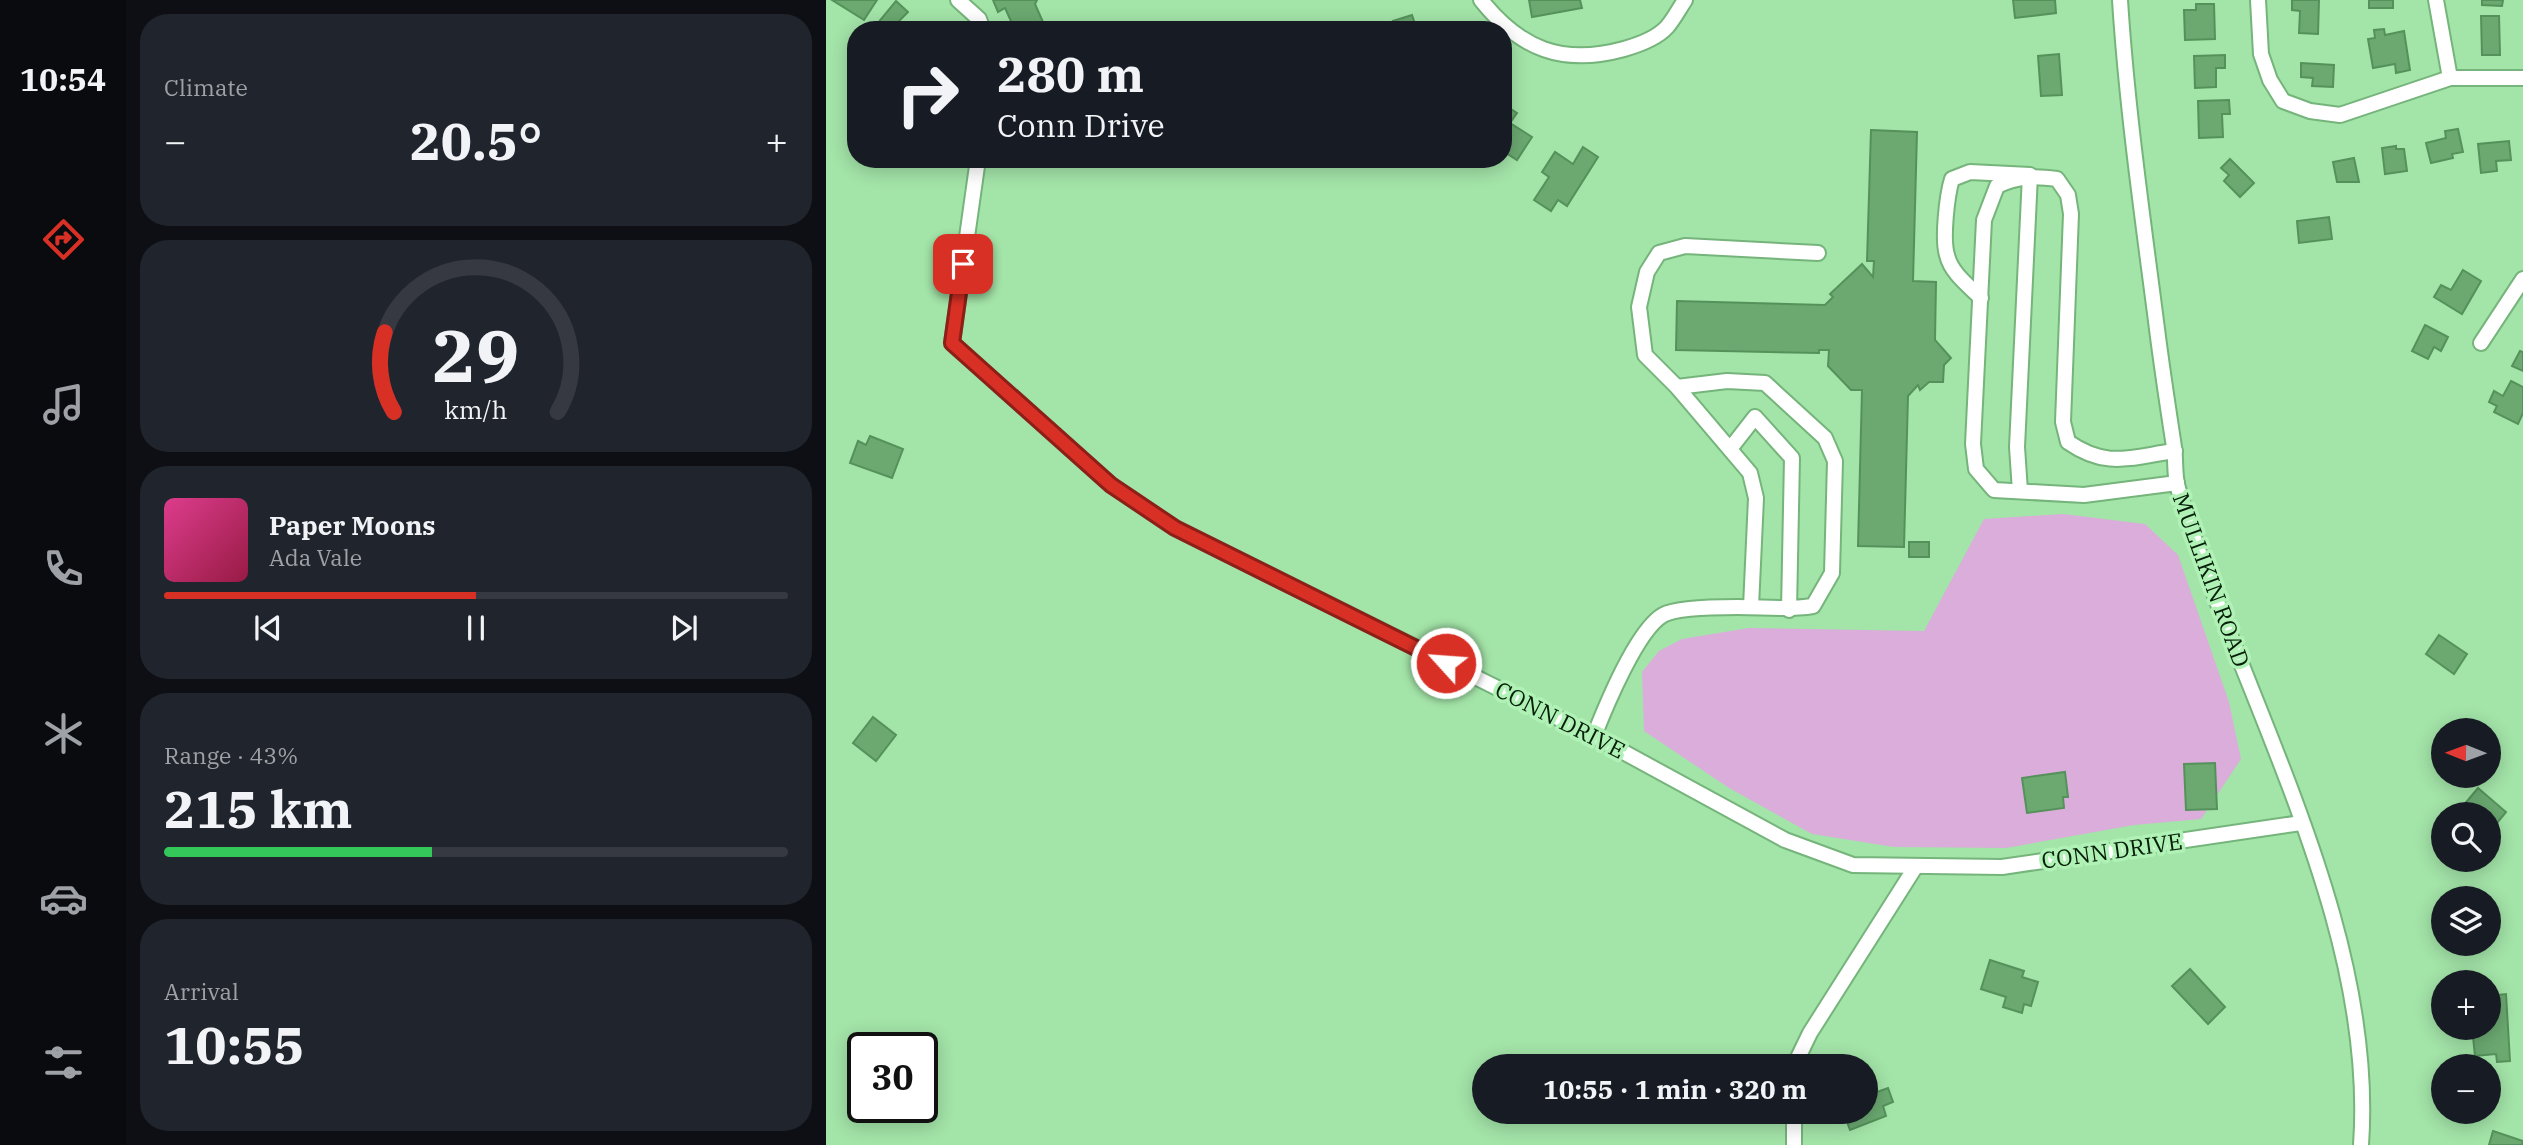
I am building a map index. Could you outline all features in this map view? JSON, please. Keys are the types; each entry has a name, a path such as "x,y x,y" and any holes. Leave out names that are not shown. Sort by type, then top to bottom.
{"street":[{"path":"958,0 980,21"},
{"path":"1480,0 1498,21"},
{"path":"1512,32 1539,48 1574,56 1610,53 1638,45 1666,29 1685,0"},
{"name":"MULLIKIN ROAD","path":"2120,0 2126,90 2175,451 2177,483 2206,573 2301,823 2336,929 2353,1007 2360,1079 2361,1145"},
{"path":"2258,0 2261,54 2283,101 2310,111 2340,116 2450,78 2523,78"},
{"path":"2436,0 2450,78"},
{"name":"CONN DRIVE","path":"977,168 952,343 1111,485 1175,528 1594,736 1785,840 1853,864 2002,867 2301,823"},
{"path":"1981,298 1955,271 1946,254 1949,190 1952,179 1970,172 2057,179 2068,195 2071,214 2063,422 2068,442 2084,453 2104,460 2175,451"},
{"path":"2029,175 1997,186 1990,197 1984,220 1973,444 1976,469 1994,490 2084,495 2177,483"},
{"path":"2020,491 2017,446 2029,175"},
{"path":"1751,607 1756,498 1750,473 1677,387 1644,355 1639,307 1647,272 1659,253 1685,246 1818,253"},
{"path":"2481,343 2523,279"},
{"path":"1594,736 1606,705 1633,654 1646,632 1663,615 1751,607 1789,610 1813,606 1832,573 1835,461 1825,438 1765,383 1727,381 1677,387"},
{"path":"1730,449 1755,417 1792,458 1789,610"},
{"path":"1800,1054 1810,1033 1916,866"},
{"path":"1794,1124 1794,1145"}],"shaded area":[{"path":"2063,514 2145,524 2178,555 2229,702 2241,759 2201,819 2134,825 2006,848 1894,847 1812,834 1729,788 1644,731 1642,672 1659,651 1682,639 1749,628 1924,631 1984,519"}],"building":[{"path":"832,0 877,0 864,20"},
{"path":"993,0 1037,0 1035,4 1043,21 1011,21 1005,8 998,12"},
{"path":"1529,0 1580,0 1582,8 1532,17"},
{"path":"2013,0 2055,0 2056,13 2015,18"},
{"path":"2292,0 2319,0 2318,34 2299,33 2300,11 2292,10"},
{"path":"2369,0 2393,0 2393,8 2369,8"},
{"path":"2482,0 2503,0 2502,6 2482,5"},
{"path":"896,1 908,12 899,21 879,21"},
{"path":"2196,4 2214,4 2215,39 2185,40 2184,10 2196,10"},
{"path":"1412,15 1414,21 1393,21"},
{"path":"2481,16 2499,16 2500,55 2482,55"},
{"path":"2384,29 2385,35 2404,31 2410,70 2396,73 2395,64 2373,68 2368,39 2375,38 2374,30"},
{"path":"2059,54 2062,95 2041,96 2038,56"},
{"path":"2225,55 2225,68 2216,68 2216,87 2195,88 2194,56"},
{"path":"2301,63 2334,65 2333,87 2312,86 2313,78 2301,77"},
{"path":"2229,100 2230,114 2222,114 2223,137 2199,138 2198,101"},
{"path":"1512,124 1532,137 1517,160 1512,157"},
{"path":"2458,129 2463,152 2452,154 2453,158 2431,163 2426,143 2446,138 2445,131"},
{"path":"1871,130 1917,132 1913,281 1936,282 1935,340 1951,358 1944,365 1943,382 1929,382 1920,390 1918,385 1908,396 1904,547 1858,546 1862,390 1851,390 1828,366 1829,350 1819,350 1819,353 1676,350 1677,301 1825,305 1833,297 1830,294 1862,264 1873,277 1874,261 1867,261"},
{"path":"2509,141 2511,160 2496,161 2497,171 2481,173 2478,144"},
{"path":"2396,146 2396,149 2404,149 2407,171 2385,174 2382,148"},
{"path":"1583,147 1598,157 1567,206 1558,200 1551,211 1534,200 1549,177 1542,172 1555,152 1573,164"},
{"path":"2354,158 2359,182 2337,182 2333,162"},
{"path":"2230,159 2254,183 2240,197 2224,181 2229,175 2221,168"},
{"path":"2329,217 2332,239 2299,243 2297,221"},
{"path":"2463,270 2481,281 2462,314 2434,297 2441,285 2451,290"},
{"path":"2425,325 2448,337 2441,351 2434,347 2428,359 2412,351"},
{"path":"2520,351 2523,352 2523,371 2512,366"},
{"path":"2511,381 2523,387 2523,413 2518,424 2494,412 2497,406 2489,402 2494,391 2503,396"},
{"path":"870,436 903,449 892,478 850,463 858,441 866,445"},
{"path":"1909,542 1929,542 1929,557 1909,557"},
{"path":"2439,635 2467,654 2454,674 2426,654"},
{"path":"873,717 896,735 876,761 853,743"},
{"path":"2215,763 2217,809 2186,810 2184,764"},
{"path":"2065,772 2068,797 2063,797 2064,808 2027,813 2022,778"},
{"path":"2478,788 2494,802 2466,802"},
{"path":"1990,960 2024,971 2022,977 2038,982 2031,1006 2024,1004 2022,1013 2003,1007 2006,997 1981,989"},
{"path":"2190,969 2225,1007 2208,1024 2172,986"},
{"path":"2506,994 2510,1061 2501,1062 2501,1054 2475,1054 2473,1040 2501,1040 2501,995"},
{"path":"1888,1088 1893,1102 1883,1106 1886,1116 1878,1119 1878,1092"},
{"path":"1848,1124 1865,1124 1850,1130"},
{"path":"2493,1131 2523,1141 2522,1145 2489,1145"}],"route":[{"path":"963,264 952,343 1111,485 1175,528 1446,663"}]}
